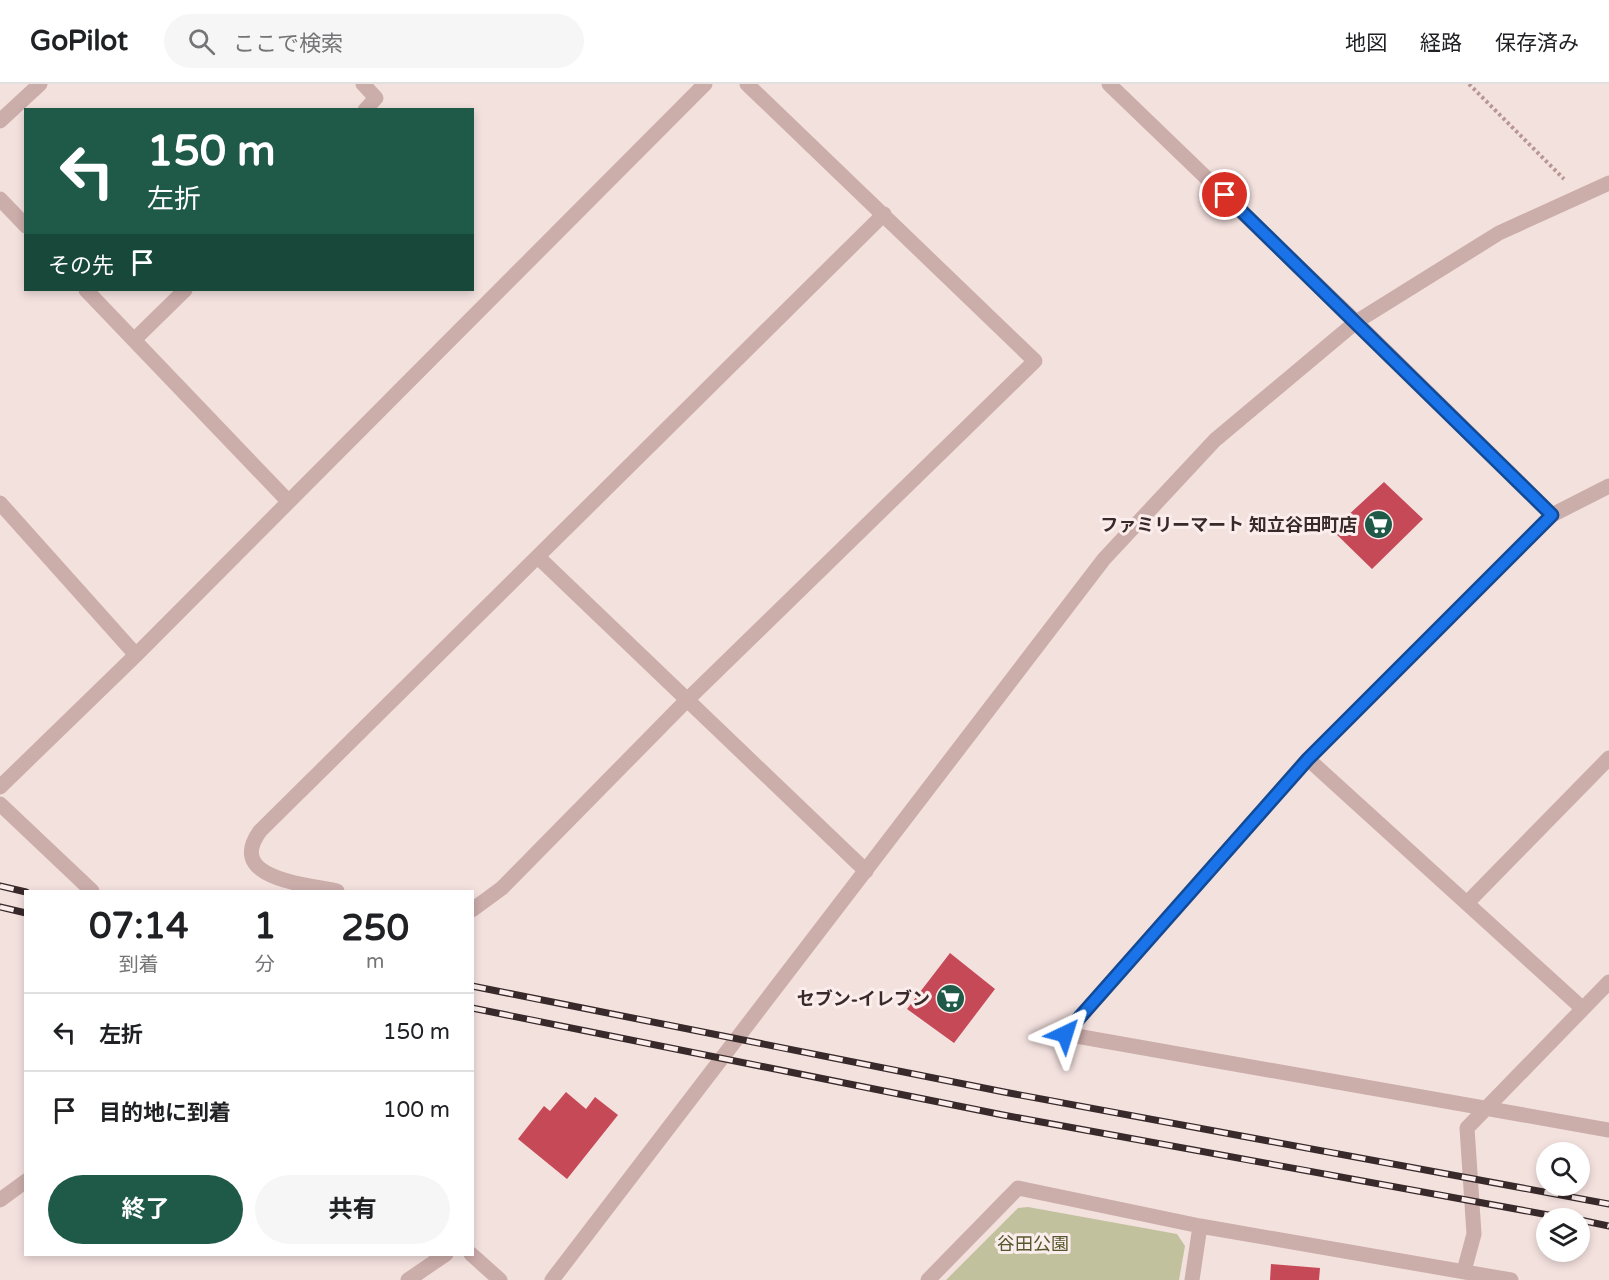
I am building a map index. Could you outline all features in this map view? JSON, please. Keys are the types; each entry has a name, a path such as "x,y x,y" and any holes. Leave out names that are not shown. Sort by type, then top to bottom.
{"street":[{"path":"0,121 40,84"},
{"path":"363,84 376,98 367,108"},
{"path":"0,787 136,655 705,84"},
{"path":"474,909 502,888 686,701 1035,362 747,84"},
{"path":"1109,84 1552,515"},
{"path":"552,1280 1104,558 1215,440 1356,322 1499,233 1609,183"},
{"path":"0,199 24,224"},
{"path":"333,890 268,874 255,866 250,857 251,844 260,831 884,214"},
{"path":"87,291 288,501"},
{"path":"134,340 184,291"},
{"path":"1609,486 1552,515 1308,759 1065,1034 1609,1130"},
{"path":"0,503 136,655"},
{"path":"538,557 866,871"},
{"path":"1467,903 1609,758"},
{"path":"1308,759 1582,1008"},
{"path":"0,804 91,890"},
{"path":"1464,1271 1474,1234 1467,1128 1609,982"},
{"path":"0,1200 24,1182"},
{"path":"928,1280 1018,1188 1200,1226 1511,1280"},
{"path":"1192,1280 1200,1226"},
{"path":"408,1280 437,1256"},
{"path":"473,1256 500,1280"}],"path":[{"path":"1469,84 1580,195"}],"green space":[{"name":"谷田公園","path":"1028,1207 1177,1234 1185,1246 1179,1280 946,1280 1018,1208"}],"building":[{"name":"ファミリーマート 知立谷田町店","path":"1384,482 1423,519 1372,569 1332,530"},
{"name":"セブン-イレブン","path":"950,953 995,989 954,1043 907,1009"},
{"path":"566,1092 586,1109 595,1097 618,1115 567,1179 518,1139 544,1106 550,1111"},
{"path":"1271,1264 1320,1268 1319,1280 1270,1280"}],"railway":[{"path":"0,886 24,892"},
{"path":"0,907 24,913"},
{"path":"474,986 1004,1092 1609,1204"},
{"path":"474,1008 1003,1115 1536,1213"},
{"path":"1590,1222 1609,1226"}],"place":[{"name":"ファミリーマート 知立谷田町店","path":"1378,525"},
{"name":"セブン-イレブン","path":"951,999"}],"route":[{"path":"1065,1034 1308,759 1552,515 1225,195"}]}
